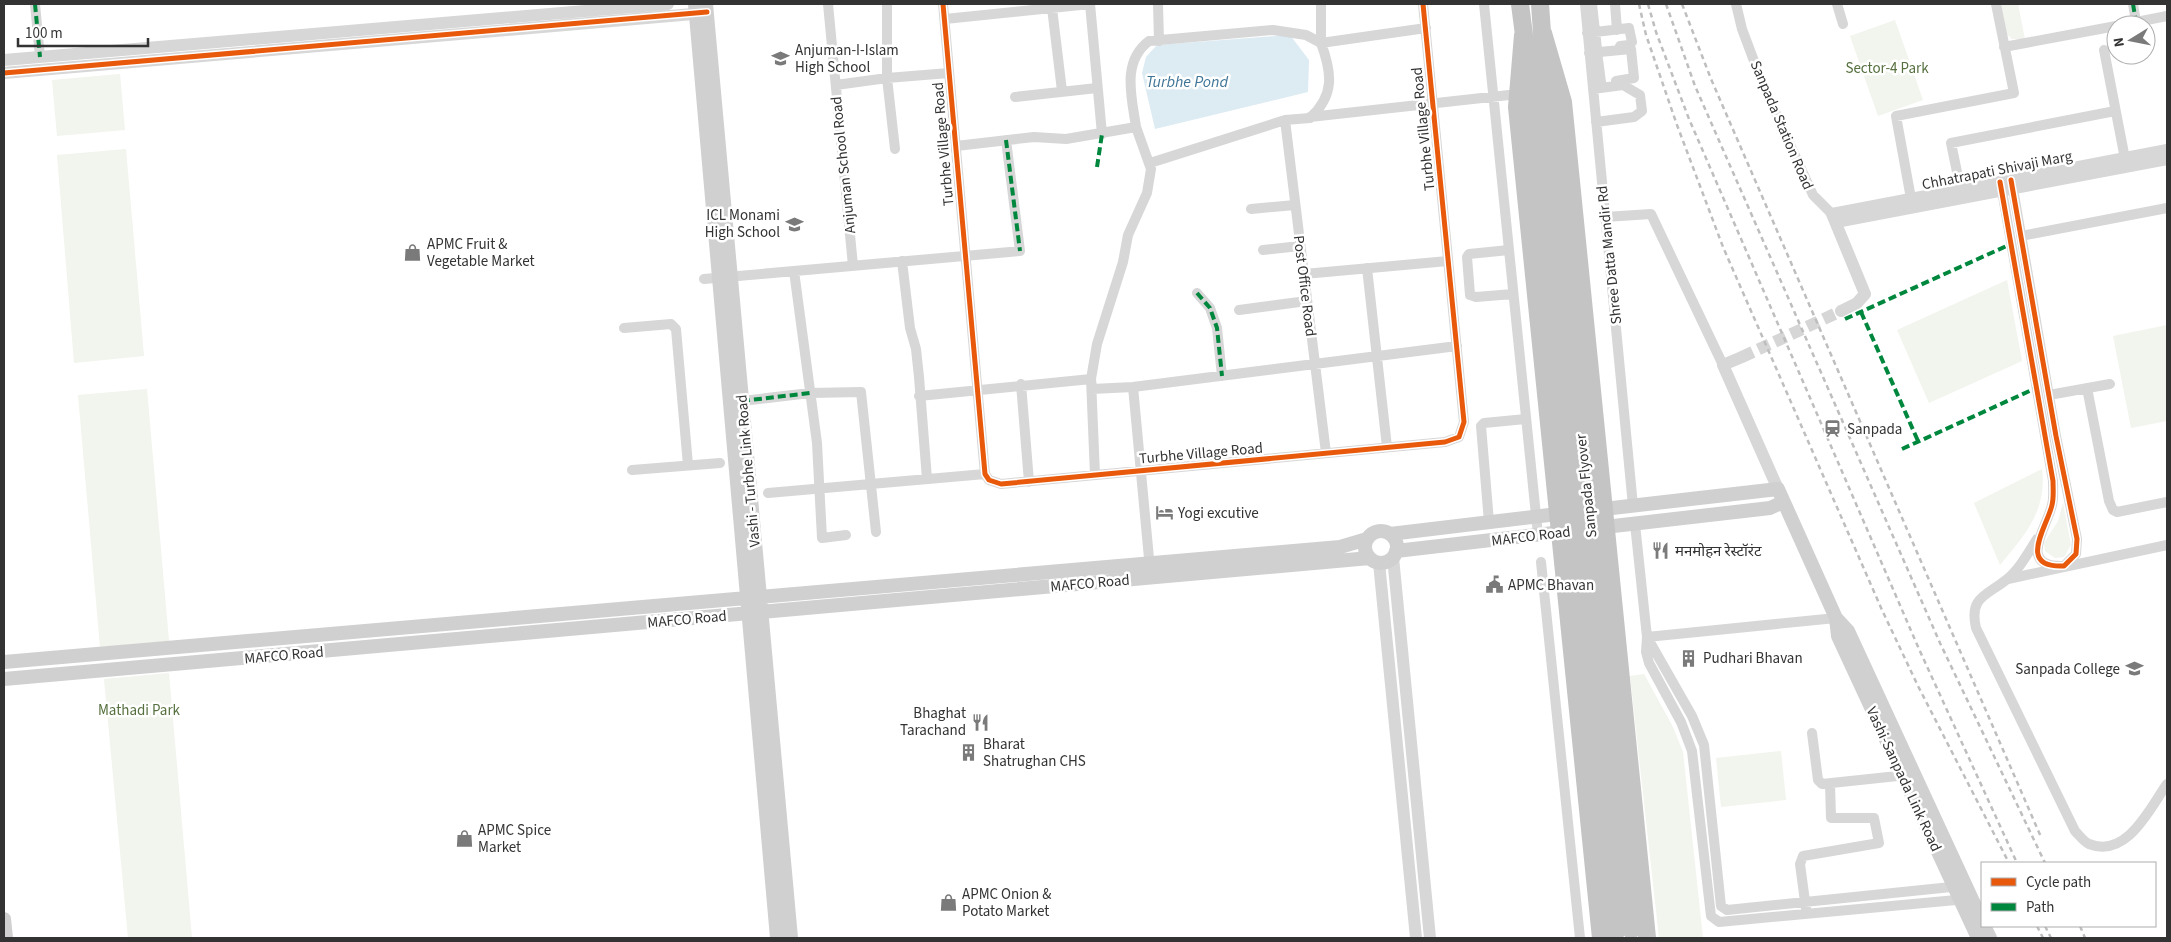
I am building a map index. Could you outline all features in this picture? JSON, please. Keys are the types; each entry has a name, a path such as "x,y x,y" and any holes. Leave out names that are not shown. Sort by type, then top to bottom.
{"highway":[{"path":"1520,4 1522,35 1517,108 1567,605 1620,935"},
{"path":"1540,4 1543,33 1563,102 1647,938"},
{"name":"Sanpada Flyover","path":"1543,33 1540,105 1620,935"},
{"name":"Sanpada Flyover","path":"1522,35 1540,105"},
{"path":"1567,605 1614,600"}],"main road":[{"name":"Vashi - Turbhe Link Road","path":"701,8 754,597"},
{"name":"Vashi - Turbhe Link Road","path":"725,277 742,401 755,613 773,814 791,938"},
{"name":"MAFCO Road","path":"1390,534 1778,489"},
{"name":"Vashi-Sanpada Link Road","path":"1778,489 1836,618 1838,636 1908,774 1963,892 1978,938"},
{"name":"MAFCO Road","path":"1394,554 1560,532 1770,508 1783,502"},
{"path":"1380,531 1390,534 1396,542 1394,554 1375,560 1366,549 1367,539 1380,531"},
{"name":"MAFCO Road","path":"4,662 1340,547 1367,539"},
{"name":"MAFCO Road","path":"4,680 1006,590 1375,560"},
{"name":"Vashi - Turbhe Link Road","path":"773,814 777,938"},
{"name":"Vashi-Sanpada Link Road","path":"1963,892 1981,919"},
{"path":"4,919 6,938"}],"street":[{"path":"36,4 40,57"},
{"path":"4,60 668,4"},
{"name":"Anjuman School Road","path":"828,4 853,266"},
{"path":"887,4 887,78 895,149"},
{"name":"Turbhe Village Road","path":"944,4 985,474 994,484 1445,442 1454,440 1462,434 1464,422 1424,4"},
{"path":"945,19 999,8 1052,8 1090,4 1102,134"},
{"path":"1158,4 1159,41"},
{"path":"1310,118 1325,102 1329,90 1327,62 1321,43 1321,4"},
{"path":"1484,4 1538,535"},
{"name":"Shree Datta Mandir Rd","path":"1584,4 1591,32 1593,51 1596,122 1633,506"},
{"path":"1592,4 1591,32 1629,28 1632,42 1629,45 1593,51"},
{"path":"1615,4 1617,30"},
{"name":"Sanpada Station Road","path":"1736,4 1742,29 1763,85 1813,196 1834,218 1865,294 1857,303 1841,310"},
{"path":"1837,4 1843,24"},
{"path":"1912,203 1896,116 2014,94 1996,4"},
{"path":"4,73 701,8"},
{"path":"1052,8 1062,91"},
{"path":"1095,475 1091,379 1097,344 1123,262 1128,235 1147,193 1151,169 1136,127 1130,76 1139,48 1148,41 1273,30 1306,34 1321,43 1426,28"},
{"path":"2004,47 2106,28"},
{"path":"1593,51 1629,49 1632,52 1634,78 1595,85"},
{"path":"2104,50 2125,163"},
{"path":"836,85 887,78 950,73"},
{"path":"1595,85 1623,85 1629,88 1640,95 1642,111 1634,117 1596,122"},
{"path":"1015,96 1097,88"},
{"path":"1150,163 1285,120 1518,94"},
{"path":"1961,194 1952,143 2115,111"},
{"name":"Post Office Road","path":"1285,120 1326,453"},
{"path":"956,146 1034,137 1066,139 1136,127"},
{"path":"704,279 1020,251 1006,140"},
{"name":"Chhatrapati Shivaji Marg","path":"2125,163 2167,150"},
{"name":"Chhatrapati Shivaji Marg","path":"1834,218 2125,163 2167,159"},
{"path":"2006,185 2021,236 2078,548 2084,556 2097,559"},
{"path":"2006,185 2053,481 2052,503 2037,539 2007,580"},
{"path":"1251,209 1295,204"},
{"path":"2021,236 2167,208"},
{"path":"1605,217 1652,214 1723,365 1742,356"},
{"path":"1263,250 1300,246"},
{"path":"1509,250 1469,254 1467,257 1470,295 1476,297 1513,294"},
{"path":"1304,274 1448,261"},
{"path":"902,262 910,328 916,349 927,479"},
{"path":"1367,268 1387,448"},
{"path":"794,271 820,488 822,538 846,535"},
{"path":"1197,293 1210,308 1215,321 1219,338 1222,376"},
{"path":"1239,310 1307,300"},
{"path":"624,328 671,324 676,329 688,465"},
{"path":"1091,379 1092,389 1133,386 1457,346"},
{"name":"Vashi-Sanpada Link Road","path":"1723,365 1778,489"},
{"path":"919,396 1021,384 1091,379"},
{"path":"1021,384 1030,482"},
{"path":"2049,395 2110,384"},
{"path":"1133,386 1141,471 1158,577"},
{"path":"2087,388 2109,501 2114,510 2117,512 2167,502"},
{"path":"742,401 810,393 860,392 876,532"},
{"path":"1489,522 1481,426 1484,423 1526,419"},
{"path":"632,470 720,463"},
{"path":"768,493 985,474"},
{"path":"2052,503 2060,496 2070,500"},
{"path":"1635,524 1647,637 1646,652 1649,664 1681,722 1692,751 1711,916 1719,922 1807,915 1963,892"},
{"path":"2037,539 2037,553 2049,565 2064,566 2073,559 2078,548"},
{"path":"2167,545 2007,580 1984,593 1976,605 1973,614 1976,628 2074,831 2088,844 2105,846 2121,842 2134,832 2167,784"},
{"path":"1394,554 1430,938"},
{"path":"1375,560 1416,938"},
{"path":"1541,562 1580,938"},
{"path":"1004,576 1006,590"},
{"path":"1647,637 1836,618"},
{"path":"1647,637 1692,716 1704,745 1721,906 1727,910 1963,892"},
{"path":"1812,733 1818,780 1822,784 1908,774"},
{"path":"1807,915 1800,864 1803,856 1879,843 1874,818 1831,818 1830,784"}],"green space":[{"path":"2001,4 2018,4 2025,39 2012,39 2007,34"},
{"name":"Sector-4 Park","path":"1895,20 1923,100 1878,116 1850,36"},
{"path":"120,74 125,130 57,136 52,80"},
{"path":"126,149 144,356 74,363 57,155"},
{"path":"2007,280 2022,361 1929,403 1897,330"},
{"path":"2167,325 2167,421 2131,428 2113,336"},
{"path":"147,389 169,641 100,647 78,395"},
{"path":"2042,469 2043,484 2038,510 2026,533 2000,565 1974,503"},
{"path":"2063,503 2071,545 2064,557 2055,558 2045,551 2044,543 2058,521"},
{"name":"Mathadi Park","path":"169,673 192,938 128,938 104,679"},
{"path":"1644,674 1673,727 1683,752 1703,938 1659,938 1630,676"},
{"path":"1781,751 1786,800 1721,807 1716,758"}],"water":[{"name":"Turbhe Pond","path":"1290,35 1309,60 1308,92 1155,129 1142,73 1146,57 1157,45"}],"tunnel":[{"path":"1742,357 1841,311"}],"railway":[{"path":"1639,4 1646,35 1677,125 1723,247 1882,610 1918,686 2008,862"},
{"path":"1648,4 1656,32 1689,119 1919,649 2017,862"},
{"path":"1666,4 1695,86 1940,643 2045,862"},
{"path":"1682,4 1711,79 2041,837"},
{"path":"2038,927 2043,938"},
{"path":"2046,927 2051,938"},
{"path":"2080,927 2085,938"}],"marked path":[{"path":"35,4 40,57"},
{"path":"2133,4 2135,15"},
{"path":"1097,167 1102,134"},
{"path":"1006,140 1020,251"},
{"path":"1845,319 2011,244"},
{"path":"1197,293 1210,308 1217,328 1222,376"},
{"path":"1861,312 1918,441"},
{"path":"1902,449 2036,388"},
{"path":"742,401 810,393"}],"cycle path":[{"path":"943,4 985,474 989,480 1001,484 1445,442 1459,437 1464,422 1423,4"},
{"path":"4,73 707,12"},
{"path":"2000,182 2053,481 2052,505 2038,544 2038,553 2041,560 2049,565 2064,566 2076,554 2077,539 2056,436 2011,180"}],"place":[{"name":"Anjuman-I-Islam High School","path":"781,59"},
{"name":"ICL Monami High School","path":"794,224"},
{"name":"APMC Fruit & Vegetable Market","path":"413,253"},
{"name":"Sanpada","path":"1833,429"},
{"name":"Yogi excutive","path":"1164,513"},
{"name":"मनमोहन रेस्टॉरंट","path":"1661,551"},
{"name":"APMC Bhavan","path":"1494,585"},
{"name":"Pudhari Bhavan","path":"1689,658"},
{"name":"Sanpada College","path":"2134,669"},
{"name":"Bhaghat Tarachand","path":"980,722"},
{"name":"Bharat Shatrughan CHS","path":"969,753"},
{"name":"APMC Spice Market","path":"464,839"},
{"name":"APMC Onion & Potato Market","path":"948,903"}]}
